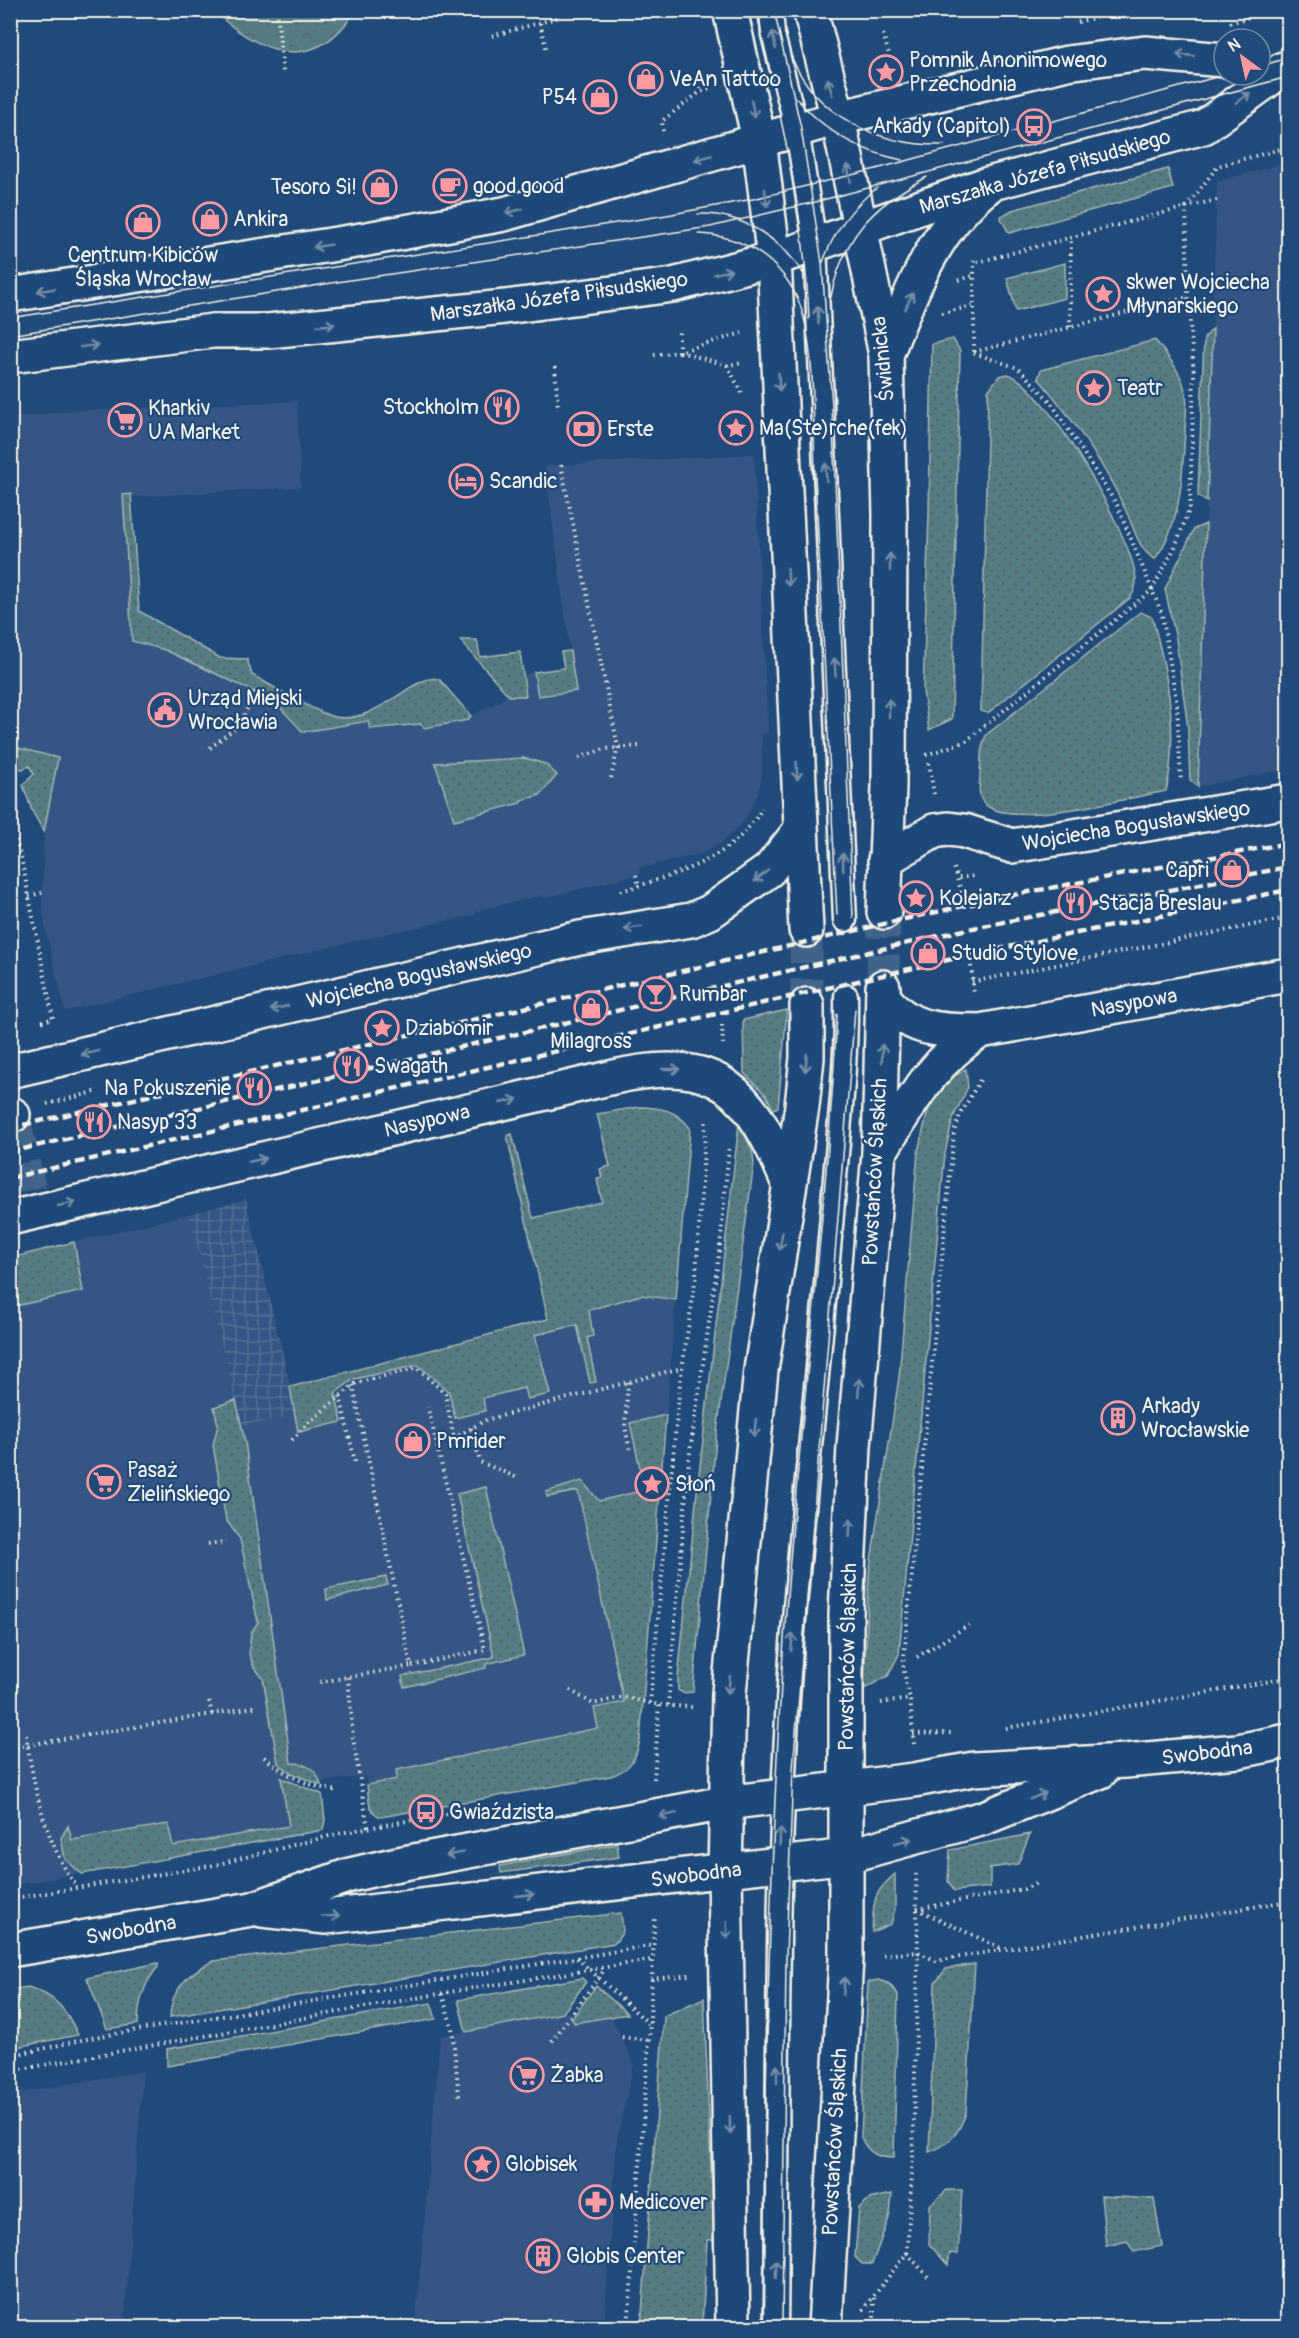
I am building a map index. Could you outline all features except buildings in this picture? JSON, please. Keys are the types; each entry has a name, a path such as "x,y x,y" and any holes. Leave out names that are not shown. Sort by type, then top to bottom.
{"street":[{"path":"730,10 759,140 774,259 799,832 806,930"},
{"name":"Świdnicka","path":"810,10 838,118 886,355 890,527 889,786 885,860"},
{"path":"10,295 356,241 504,214 838,118 1067,63 1119,55 1173,54 1212,59"},
{"name":"Marszałka Józefa Piłsudskiego","path":"10,356 213,331 268,331 522,305 673,285 774,259 993,182 1204,128 1277,67"},
{"path":"886,355 917,282 943,232 993,182"},
{"name":"Wojciecha Bogusławskiego","path":"935,816 948,829 964,831 1012,846 1288,801"},
{"path":"884,912 885,860 935,816"},
{"name":"Wojciecha Bogusławskiego","path":"10,1071 580,938 691,920 719,906 769,870 799,832"},
{"name":"Nasypowa","path":"883,992 897,1014 907,1021 953,1030 978,1017 1288,975"},
{"name":"Powstańców Śląskich","path":"825,2328 846,1959 845,1660 854,1457 879,1153 883,992"},
{"path":"733,2328 725,1872 729,1693 761,1370 807,1058 807,1005"},
{"name":"Nasypowa","path":"879,1153 929,1076 978,1017"},
{"name":"Nasypowa","path":"26,1207 639,1071 663,1069 687,1069 705,1073 741,1098 774,1148 789,1184"},
{"name":"Swobodna","path":"10,1950 252,1909 350,1875 393,1865 725,1803 782,1798 974,1769 1125,1761 1238,1751 1288,1741"},
{"name":"Swobodna","path":"252,1909 326,1917 847,1856 984,1818 1125,1761"}],"lane":[{"path":"771,10 772,35 796,130 815,244 845,920"},
{"path":"776,2328 779,1865 782,1798 801,1531 831,1230 846,1031 846,996"}],"path":[{"path":"277,10 283,72"},
{"path":"492,36 560,17 558,10"},
{"path":"540,23 546,48"},
{"path":"883,34 890,57"},
{"path":"700,81 700,92"},
{"path":"663,132 662,121 700,92 722,85"},
{"path":"933,753 966,741 1152,590 1175,547 1190,507 1194,375 1188,297 1186,207 1218,166 1288,147"},
{"path":"974,263 1217,200"},
{"path":"1070,327 1071,238"},
{"path":"973,253 974,352"},
{"path":"974,352 1188,297"},
{"path":"933,315 973,306"},
{"path":"679,332 679,352"},
{"path":"654,355 679,352 723,338"},
{"path":"679,352 727,364 747,362"},
{"path":"974,352 1018,368 1050,401 1117,505 1162,614 1177,705 1182,789"},
{"path":"727,364 744,396"},
{"path":"555,367 558,409"},
{"path":"561,465 618,747 611,778"},
{"path":"210,748 240,724 255,692"},
{"path":"579,758 618,747 639,746"},
{"path":"930,770 935,816"},
{"path":"636,875 637,886 686,870 737,843 764,805"},
{"path":"10,823 21,857 53,1018 42,1022"},
{"path":"959,878 962,894"},
{"path":"29,896 42,894"},
{"path":"972,982 1288,918"},
{"path":"971,966 978,1017"},
{"path":"722,1024 724,1053"},
{"path":"914,1744 910,1699 903,1666 952,1149 960,1115 982,1076"},
{"path":"650,1702 681,1368 696,1275 706,1110"},
{"path":"668,1705 689,1459 720,1248 730,1139"},
{"path":"292,1440 353,1385 417,1368 446,1393 454,1438"},
{"path":"436,1442 454,1438 486,1420 681,1368"},
{"path":"628,1382 626,1426 630,1452"},
{"path":"353,1385 411,1666"},
{"path":"340,1396 356,1462"},
{"path":"320,1682 485,1650 428,1407"},
{"path":"471,1428 480,1462 518,1478"},
{"path":"208,1544 226,1542"},
{"path":"917,1657 972,1623"},
{"path":"348,1677 353,1738 368,1827"},
{"path":"997,1730 1288,1678"},
{"path":"570,1690 593,1704 623,1697 659,1705 654,1784"},
{"path":"209,1701 212,1714"},
{"path":"10,1748 254,1707"},
{"path":"913,1734 956,1733"},
{"path":"26,1735 36,1796 58,1858 77,1887"},
{"path":"264,1757 288,1776 320,1789 338,1791"},
{"path":"874,2328 874,2297 907,2253 913,2156 918,1952 916,1870"},
{"path":"917,1909 1024,1889 1037,1883"},
{"path":"871,1957 918,1952 936,1961 1288,1901"},
{"path":"917,1909 1005,1950"},
{"path":"628,2328 649,2040 655,1912"},
{"path":"10,2056 95,2037 654,1945"},
{"path":"576,1958 650,2024"},
{"path":"10,2071 442,1994 652,1960"},
{"path":"552,2041 606,1968"},
{"path":"442,1994 452,2027 459,2096"},
{"path":"622,2037 649,2040"},
{"path":"907,2253 928,2277"}],"shaded area":[{"path":"1288,162 1288,756 1284,756 1283,770 1198,787 1217,182"},
{"name":"Urząd Miejski Wrocławia","path":"297,401 301,487 132,497 139,611 220,658 335,717 371,713 399,697 419,681 434,677 440,680 471,716 509,696 525,696 524,674 564,668 561,652 570,651 545,466 754,454 768,733 762,734 762,776 758,793 745,820 724,841 702,854 639,868 640,874 544,898 543,895 509,903 476,911 475,915 385,934 65,1011 45,927 42,900 44,831 58,758 11,746 10,418 68,411 174,407 175,413 205,411 205,405"},
{"path":"246,1199 297,1414 242,1427 189,1214"},
{"path":"189,1214 236,1403 296,1414 290,1387 641,1295 676,1300 641,1720 396,1770 398,1779 367,1785 365,1776 321,1782 293,1770 298,1834 11,1886 10,1258"},
{"name":"Globis Center","path":"563,2013 611,2016 634,2064 617,2139 604,2327 415,2328 440,2036"},
{"path":"143,2071 124,2327 11,2327 11,2094"}],"green space":[{"path":"214,11 355,11 339,31 322,44 304,51 286,52 268,47 250,38"},
{"path":"1168,169 1173,188 1009,233 1000,217 1012,210"},
{"path":"1065,263 1065,298 1016,311 1007,278"},
{"path":"1213,329 1207,502 1198,496 1204,338"},
{"path":"953,339 960,351 952,719 929,730 923,691 932,344"},
{"path":"1155,340 1178,373 1184,387 1187,404 1183,465 1176,515 1164,545 1155,559 1140,544 1128,515 1097,457 1075,424 1038,378 1041,370"},
{"path":"1008,374 1024,385 1044,406 1086,467 1121,533 1132,560 1136,583 1130,598 988,713 981,711 988,391 999,376"},
{"path":"131,494 139,611 220,658 247,659 252,675 305,705 335,717 351,718 366,713 420,682 431,679 440,680 471,716 468,720 424,728 421,724 370,729 368,721 303,732 274,701 165,650 132,641 123,495"},
{"path":"1206,524 1198,787 1190,780 1188,729 1176,639 1165,589 1194,529"},
{"path":"1140,612 1152,617 1167,681 1172,748 1166,791 1099,805 1041,813 995,810 983,802 979,785 982,750 986,735"},
{"path":"460,640 477,640 480,657 520,652 526,696 509,696"},
{"path":"570,651 576,691 538,696 534,672 564,668 561,652"},
{"path":"11,746 58,758 44,832 32,811 23,785 34,774 29,766 23,769 12,767"},
{"path":"525,758 545,764 557,775 540,795 521,800 521,803 454,820 435,763"},
{"path":"787,1010 778,1107 773,1109 766,1095 744,1073 743,1020"},
{"path":"966,1069 968,1087 953,1118 945,1153 899,1654 888,1676 864,1689 869,1574 899,1377 918,1151 929,1106 948,1080"},
{"path":"639,1107 674,1113 690,1128 676,1300 641,1295 589,1310 593,1336 587,1338 596,1382 590,1383 577,1325 535,1335 550,1394 527,1399 524,1388 483,1398 485,1411 455,1418 449,1392 418,1365 354,1379 335,1393 342,1422 298,1432 290,1387 548,1319 507,1136 512,1134 533,1218 602,1202 597,1179 602,1178 600,1169 610,1166 597,1114"},
{"path":"739,1123 752,1150 754,1163 716,1439 693,1692 683,1693 678,1690 678,1678"},
{"path":"74,1242 83,1291 11,1307 11,1258"},
{"path":"236,1400 245,1442 291,1763 302,1764 310,1768 317,1775 321,1785 293,1774 278,1763 263,1678 254,1667 249,1654 251,1633 258,1622 240,1539 226,1520 213,1445 218,1425 214,1407"},
{"path":"666,1415 640,1740 631,1763 623,1771 611,1776 381,1817 376,1815 371,1808 367,1785 397,1779 396,1770 598,1728 594,1708 624,1702 578,1491 547,1497 546,1492 582,1481 599,1501 645,1490 630,1423"},
{"path":"486,1487 524,1655 486,1664 486,1668 404,1687 402,1676 494,1657 457,1494"},
{"path":"386,1577 388,1585 327,1600 326,1589"},
{"path":"281,1778 322,1794 325,1820 323,1830 82,1874 65,1859 61,1838 68,1826 72,1840 168,1824 173,1846 289,1826"},
{"path":"1030,1834 1018,1864 990,1868 990,1887 954,1891 948,1881 950,1850"},
{"path":"617,1844 619,1857 501,1873 500,1866"},
{"path":"895,1874 895,1909 891,1924 872,1932 875,1900 882,1887"},
{"path":"621,1913 623,1932 615,1943 170,2017 174,1998 183,1983 197,1970 214,1961"},
{"path":"158,1963 143,1994 138,2024 107,2029 87,1978"},
{"path":"975,1964 966,2112 961,2126 953,2137 943,2146 929,2152 935,1983 946,1969"},
{"path":"582,1978 586,1982 563,2013 466,2032 458,2000"},
{"path":"878,1980 888,1983 898,1994 894,2158 874,2154 866,2147 861,2137 868,1982"},
{"path":"596,1986 628,2014 574,2023 572,2018"},
{"path":"28,1987 46,1995 59,2005 65,2011 78,2035 11,2048 11,1990"},
{"path":"704,1998 714,2240 707,2240 702,2327 641,2327 664,2016"},
{"path":"431,2003 436,2019 167,2066 167,2049"},
{"path":"947,2190 962,2190 958,2254 950,2253 948,2265 929,2244 930,2205"},
{"path":"892,2194 890,2215 872,2264 862,2264 855,2257 859,2208 869,2199"},
{"path":"1101,2196 1154,2199 1162,2246 1134,2252 1127,2241 1106,2246"}],"tunnel":[{"path":"883,987 884,912"},
{"path":"806,930 807,1005"},
{"path":"13,1115 30,1190"}],"tram line":[{"path":"756,10 797,202 807,280 809,319"},
{"path":"774,10 801,128 822,263 832,405 853,918"},
{"path":"790,53 801,75 815,95 852,123 896,140 944,145"},
{"path":"1272,63 1288,58"},
{"path":"10,335 350,280 710,227 815,202 1288,77"},
{"path":"10,318 667,215 753,199 876,169 1212,78"},
{"path":"796,98 819,121 844,138 871,151 902,160"},
{"path":"830,301 842,259 862,226 890,200 927,177"},
{"path":"823,262 844,220 877,188"},
{"path":"698,214 730,218 759,231 785,251 805,276"},
{"path":"698,234 730,239 758,252 781,273 791,286 804,317 811,361 837,915"},
{"path":"782,2328 786,1957 793,1769 855,1009"},
{"path":"763,2328 770,1927 781,1686 825,1182 837,1014"}],"railway":[{"path":"10,1128 905,919 1018,894 1288,843"},
{"path":"10,1152 968,929 1288,867"},
{"path":"10,1178 974,954 1288,890"}],"place":[{"name":"Pomnik Anonimowego Przechodnia","path":"886,72"},
{"name":"VeAn Tattoo","path":"646,79"},
{"name":"P54","path":"600,97"},
{"name":"Arkady (Capitol)","path":"1034,126"},
{"name":"good good","path":"450,186"},
{"name":"Tesoro Si!","path":"380,187"},
{"name":"Ankira","path":"210,219"},
{"name":"Centrum Kibiców Śląska Wrocław","path":"143,222"},
{"name":"skwer Wojciecha Młynarskiego","path":"1103,294"},
{"name":"Teatr","path":"1094,388"},
{"name":"Stockholm","path":"502,407"},
{"name":"Kharkiv UA Market","path":"125,420"},
{"name":"Ma(Ste)rche(fek)","path":"736,428"},
{"name":"Erste","path":"584,429"},
{"name":"Scandic","path":"466,481"},
{"name":"Urząd Miejski Wrocławia","path":"165,710"},
{"name":"Capri","path":"1232,870"},
{"name":"Kolejarz","path":"916,898"},
{"name":"Stacja Breslau","path":"1075,903"},
{"name":"Studio Stylove","path":"928,953"},
{"name":"Rumbar","path":"656,994"},
{"name":"Milagross","path":"591,1008"},
{"name":"Dziabomir","path":"382,1028"},
{"name":"Swagath","path":"351,1066"},
{"name":"Na Pokuszenie","path":"254,1088"},
{"name":"Nasyp 33","path":"94,1122"},
{"name":"Arkady Wrocławskie","path":"1118,1418"},
{"name":"Pmrider","path":"413,1441"},
{"name":"Pasaż Zielińskiego","path":"104,1482"},
{"name":"Słoń","path":"652,1484"},
{"name":"Gwiaździsta","path":"426,1812"},
{"name":"Żabka","path":"527,2075"},
{"name":"Globisek","path":"482,2164"},
{"name":"Medicover","path":"596,2202"},
{"name":"Globis Center","path":"543,2256"}]}
